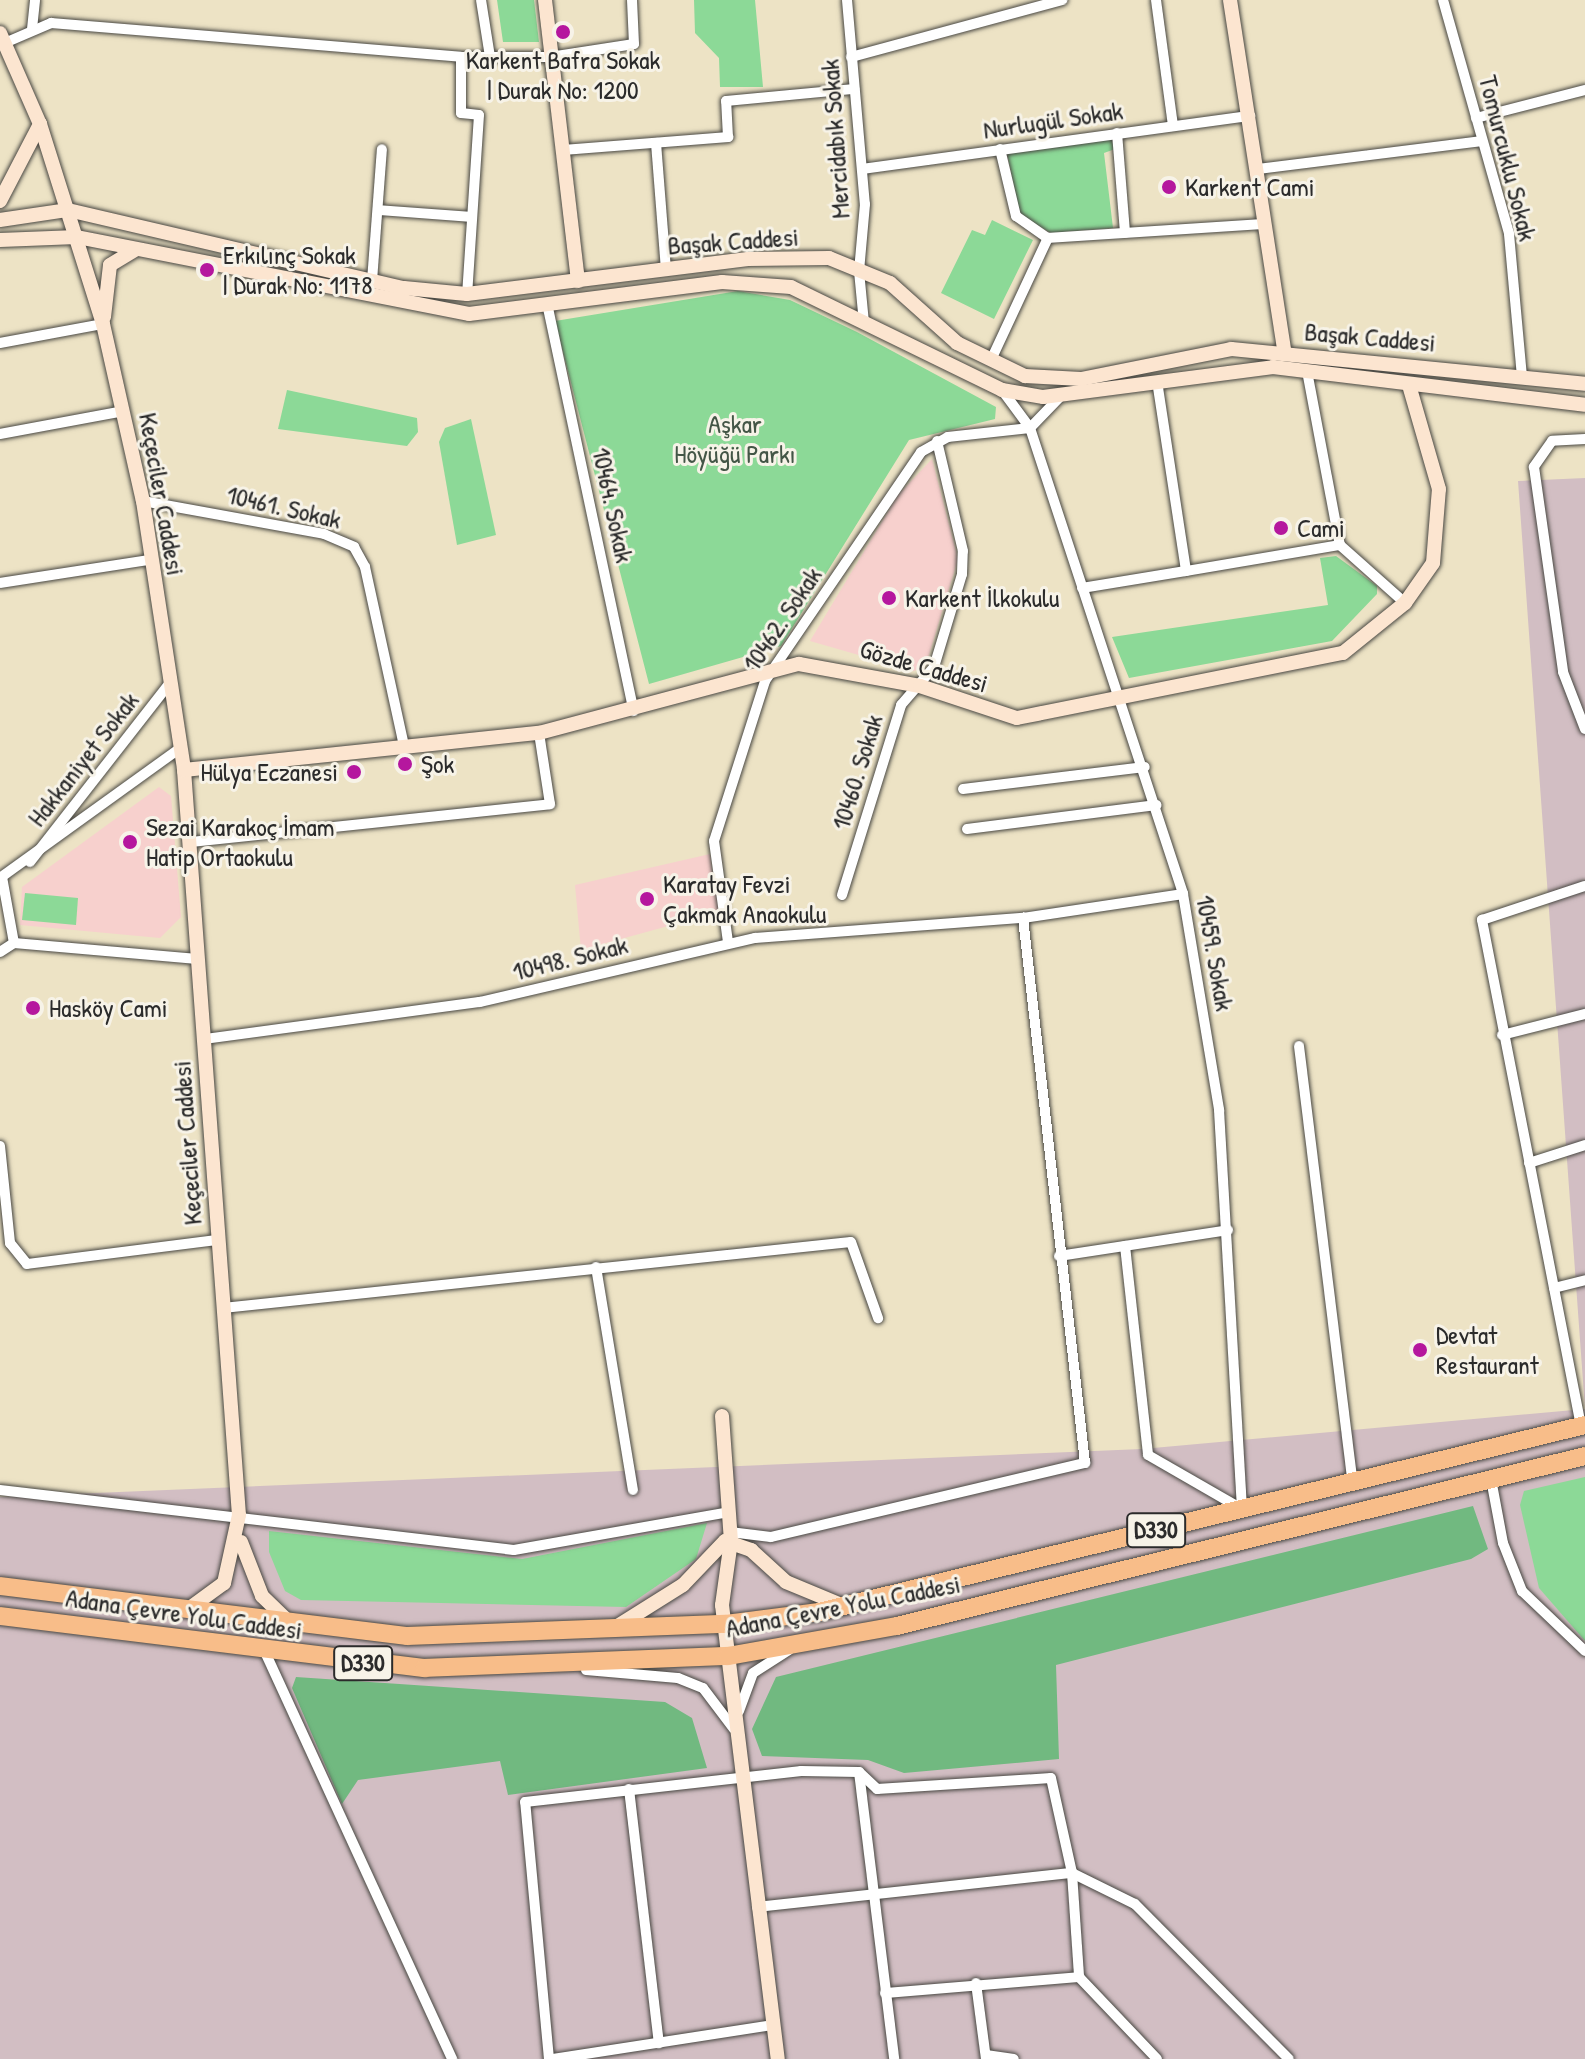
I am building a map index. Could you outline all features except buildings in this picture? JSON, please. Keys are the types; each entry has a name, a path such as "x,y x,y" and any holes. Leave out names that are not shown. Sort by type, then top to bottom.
{"highway":[{"name":"Adana Çevre Yolu Caddesi","path":"0,1586 293,1626 407,1636 607,1633 726,1624 844,1606 1242,1509 1352,1479 1583,1425"},
{"name":"Adana Çevre Yolu Caddesi","path":"0,1616 265,1652 425,1668 540,1668 728,1656 795,1647 1585,1456"}],"street":[{"path":"32,29 35,0"},
{"path":"481,0 490,57"},
{"path":"545,0 578,281"},
{"path":"77,237 40,124 2,40 51,23 461,57 550,57 634,44 632,0"},
{"name":"Mercidabık Sokak","path":"847,0 862,169 859,271 864,323"},
{"path":"851,57 1062,0"},
{"path":"1156,0 1173,126"},
{"path":"1230,0 1285,354"},
{"name":"Tomurcuklu Sokak","path":"1443,0 1509,234 1522,376"},
{"path":"461,57 461,113 479,115 467,294"},
{"path":"563,150 728,137 726,101 854,89"},
{"path":"1476,118 1585,90"},
{"name":"Nurlugül Sokak","path":"862,169 1250,116"},
{"path":"0,201 40,124"},
{"path":"1117,133 1125,233"},
{"path":"1258,169 1482,141"},
{"path":"656,143 666,270"},
{"path":"372,281 382,149"},
{"path":"1000,149 1016,216 1048,238 1266,224"},
{"name":"Başak Caddesi","path":"0,220 68,210 372,281 467,294 666,270 829,258 890,283 957,343 1025,376 1081,379 1231,349 1585,384"},
{"path":"378,210 471,217"},
{"name":"Başak Caddesi","path":"0,240 77,237 144,248 397,305 469,314 548,308 722,282 791,287 1002,390 1059,398 1157,381 1273,367 1585,405"},
{"name":"Keçeciler Caddesi","path":"77,237 103,324 143,501 149,560 184,770 239,1533"},
{"path":"991,360 1048,238"},
{"path":"0,343 103,324 110,265 118,255 144,248"},
{"name":"10464. Sokak","path":"548,308 634,711"},
{"path":"1307,371 1340,545 1405,603"},
{"path":"1157,381 1186,571"},
{"name":"Gözde Caddesi","path":"184,770 539,733 634,711 774,668 820,664 920,686 1017,718 1122,700 1343,653 1405,603 1433,563 1439,489 1409,385"},
{"name":"10459. Sokak","path":"1002,390 1030,428 1145,767 1183,894 1219,1110 1242,1509"},
{"path":"937,441 1030,428 1059,398"},
{"path":"0,434 124,411"},
{"path":"1585,439 1552,441 1534,467 1563,672 1585,729"},
{"name":"10462. Sokak","path":"728,942 714,841 774,668 904,472 937,441"},
{"name":"10460. Sokak","path":"842,895 901,705 934,667 964,562 937,441"},
{"name":"10461. Sokak","path":"143,501 324,534 354,547 365,567 404,746"},
{"path":"1082,588 1340,545"},
{"path":"0,583 149,560"},
{"name":"Hakkaniyet Sokak","path":"30,862 170,683"},
{"path":"191,842 550,804 539,733"},
{"name":"Hakkaniyet Sokak","path":"1,878 30,862 180,748"},
{"path":"963,789 1145,767"},
{"path":"967,829 1156,805"},
{"path":"1,878 14,943"},
{"path":"1583,1425 1502,1035 1482,920 1585,886"},
{"name":"10498. Sokak","path":"205,1039 480,1002 728,942 1023,918 1183,894"},
{"path":"607,1633 683,1585 731,1537 771,1537 1085,1463 1059,1256 1023,918"},
{"path":"0,952 14,943 197,959"},
{"path":"1502,1035 1585,1014"},
{"path":"1299,1046 1352,1479"},
{"path":"1529,1163 1585,1145"},
{"path":"0,1146 10,1243 27,1264 217,1240"},
{"path":"1059,1256 1228,1230"},
{"path":"223,1308 851,1242 878,1318"},
{"path":"1125,1246 1148,1455 1242,1509"},
{"path":"596,1267 633,1490"},
{"path":"1554,1288 1585,1280"},
{"path":"722,1416 731,1537 726,1624 734,1729 778,2059"},
{"path":"1491,1479 1503,1543 1522,1591 1585,1651"},
{"path":"0,1490 239,1515 514,1550 729,1512"},
{"path":"186,1611 224,1583 239,1533"},
{"path":"239,1533 262,1596 293,1626"},
{"path":"731,1537 786,1582 844,1606"},
{"path":"734,1729 753,1673 795,1647"},
{"path":"265,1652 452,2059"},
{"path":"540,1668 678,1678 703,1688 734,1729"},
{"path":"859,1772 871,1893 894,2059"},
{"path":"773,2025 551,2059 525,1802 740,1778 859,1772 877,1789 1051,1778 1072,1873 1079,1977 1157,2059"},
{"path":"629,1789 659,2043"},
{"path":"757,1907 1072,1873 1135,1904 1289,2059"},
{"path":"885,1993 976,1983 1079,1977"},
{"path":"976,1983 986,2057 1014,2059"}],"shaded area":[{"name":"Karkent İlkokulu","path":"932,459 958,559 926,665 914,671 810,641 898,495"},
{"path":"1585,478 1585,1409 1518,481"},
{"name":"Sezai Karakoç İmam Hatip Ortaokulu","path":"159,787 171,796 181,917 160,938 20,925 22,887"},
{"name":"Karatay Fevzi Çakmak Anaokulu","path":"710,854 719,912 581,950 575,885"},
{"path":"1585,1409 1585,2059 0,2059 0,1497 1142,1449"}],"green space":[{"path":"497,0 534,0 539,42 503,42"},
{"path":"694,0 755,0 763,87 720,87 719,58 695,33"},
{"path":"1112,139 1115,149 1104,153 1113,228 1051,233 1020,215 1007,153"},
{"path":"992,220 1033,240 994,319 941,293 972,230 985,235"},
{"name":"Aşkar Höyüğü Parkı","path":"738,291 790,300 857,332 996,407 995,419 909,440 781,646 649,684 555,321"},
{"path":"287,390 417,418 418,432 407,446 278,429"},
{"path":"471,419 496,535 457,545 439,442 445,428"},
{"path":"1336,556 1377,586 1377,594 1332,641 1129,678 1112,637 1328,605 1320,558"},
{"path":"25,893 78,898 76,925 22,920"},
{"path":"1585,1477 1585,1641 1539,1588 1520,1505 1524,1491"},
{"path":"1473,1506 1488,1549 1471,1559 1056,1665 1059,1759 904,1773 868,1760 762,1756 752,1729 776,1677"},
{"path":"707,1523 696,1559 626,1607 301,1600 285,1591 269,1552 269,1531 522,1559"},
{"path":"296,1677 665,1702 692,1718 707,1768 508,1795 500,1761 358,1780 342,1804 292,1688"}],"place":[{"name":"Karkent Bafra Sokak | Durak No: 1200","path":"563,32"},
{"name":"Karkent Cami","path":"1169,187"},
{"name":"Erkılınç Sokak | Durak No: 1178","path":"207,270"},
{"name":"Cami","path":"1281,528"},
{"name":"Karkent İlkokulu","path":"889,598"},
{"name":"Şok","path":"405,764"},
{"name":"Hülya Eczanesi","path":"354,772"},
{"name":"Sezai Karakoç İmam Hatip Ortaokulu","path":"130,842"},
{"name":"Karatay Fevzi Çakmak Anaokulu","path":"647,899"},
{"name":"Hasköy Cami","path":"33,1008"},
{"name":"Devtat Restaurant","path":"1420,1350"}]}
